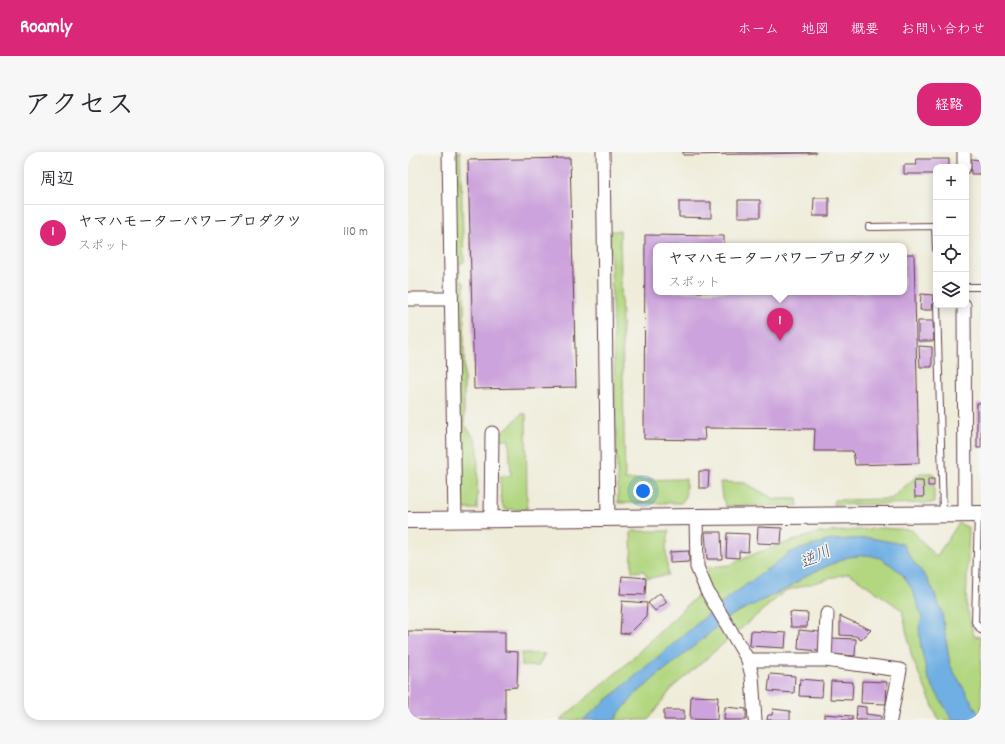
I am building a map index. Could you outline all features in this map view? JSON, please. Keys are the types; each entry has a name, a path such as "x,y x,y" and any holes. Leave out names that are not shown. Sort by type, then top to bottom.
{"street":[{"path":"449,152 455,520"},
{"path":"603,152 608,518"},
{"path":"964,152 964,164"},
{"path":"408,299 451,298"},
{"path":"408,520 975,514 964,308"},
{"path":"491,519 492,433"},
{"path":"696,517 697,567 707,591 744,655 752,676 755,720"},
{"path":"825,660 827,614"},
{"path":"744,655 825,660 900,670 890,720"}],"lane":[{"path":"868,227 935,226 935,236"},
{"path":"969,287 981,287"},
{"path":"937,308 943,514"},
{"path":"975,514 975,622 981,630"}],"green space":[{"path":"450,152 460,152 464,262 459,264 460,281 464,282 464,424 475,439 478,449 477,509 461,509"},
{"path":"610,231 620,231 625,480 686,479 685,495 681,503 618,503"},
{"path":"521,414 526,414 527,510 504,509 501,501 500,476 511,476 509,440 498,439 498,435 513,423"},
{"path":"920,473 934,473 934,503 833,505 834,500 891,499"},
{"path":"720,482 745,483 774,499 797,499 798,506 726,506 722,497"},
{"path":"959,523 969,528 966,605 974,636 981,637 981,720 939,720 912,658 902,610 849,573 785,591 673,687 648,720 560,720 623,667 697,596 709,567 729,565 759,552 817,533 882,528 912,530 936,557"},
{"path":"633,531 669,531 666,548 668,575 648,578 644,571 632,572 631,533"},
{"path":"521,653 545,654 538,666 522,666"}],"water":[{"name":"逆川","path":"870,538 903,544 912,560 926,577 934,592 942,613 950,665 981,720 952,720 928,678 921,648 919,628 922,618 913,591 902,574 891,565 880,558 868,555 848,557 807,575 790,587 728,617 636,694 615,720 583,720 724,601 791,552 831,540"}],"building":[{"path":"683,152 816,152 816,153 683,155"},
{"path":"570,158 576,387 474,389 468,160"},
{"path":"916,159 949,159 949,164 933,164 933,174 904,174 904,165 917,165"},
{"path":"971,159 981,160 981,174 971,174"},
{"path":"814,198 829,198 829,216 813,216"},
{"path":"738,200 760,200 760,217 738,217"},
{"path":"679,202 711,202 711,218 679,217"},
{"path":"645,235 724,236 724,243 653,243 653,295 907,295 907,254 914,254 919,463 855,465 853,451 814,451 815,429 704,428 705,440 644,439"},
{"path":"921,294 933,295 932,310 920,310"},
{"path":"918,321 933,321 934,341 918,341"},
{"path":"919,346 932,347 932,367 920,367"},
{"path":"977,403 981,403 981,448 977,448"},
{"path":"699,471 709,471 708,488 699,488"},
{"path":"928,479 934,479 934,486 928,486"},
{"path":"914,481 923,481 924,497 915,497"},
{"path":"758,527 782,528 781,544 757,543"},
{"path":"705,532 721,532 722,559 707,559"},
{"path":"727,533 749,534 748,552 739,551 739,558 726,557"},
{"path":"689,551 689,562 670,563 670,552"},
{"path":"622,576 646,578 645,595 620,594"},
{"path":"660,593 667,602 655,611 648,603"},
{"path":"622,601 647,603 646,617 630,633 620,634"},
{"path":"790,612 808,613 807,627 791,627"},
{"path":"840,616 871,630 861,640 856,636 840,635"},
{"path":"799,630 820,632 819,651 798,649"},
{"path":"408,631 505,632 505,651 518,652 517,687 505,688 505,720 408,720"},
{"path":"751,631 786,633 785,648 750,646"},
{"path":"832,638 856,639 855,656 831,654"},
{"path":"770,674 795,676 794,693 768,691"},
{"path":"800,679 823,681 822,697 799,696"},
{"path":"831,681 853,682 852,700 830,699"},
{"path":"862,681 887,682 886,704 861,703"},
{"path":"691,696 718,697 717,720 690,719"},
{"path":"857,706 866,707 866,714 881,716 881,720 856,720"},
{"path":"725,707 746,709 746,720 724,720"},
{"path":"773,709 790,711 790,720 767,720 768,715 772,715"},
{"path":"664,710 684,710 684,720 664,720"},
{"path":"824,714 852,716 852,720 824,720"}],"place":[{"name":"ヤマハモーターパワープロダクツ","path":"780,341"}]}
